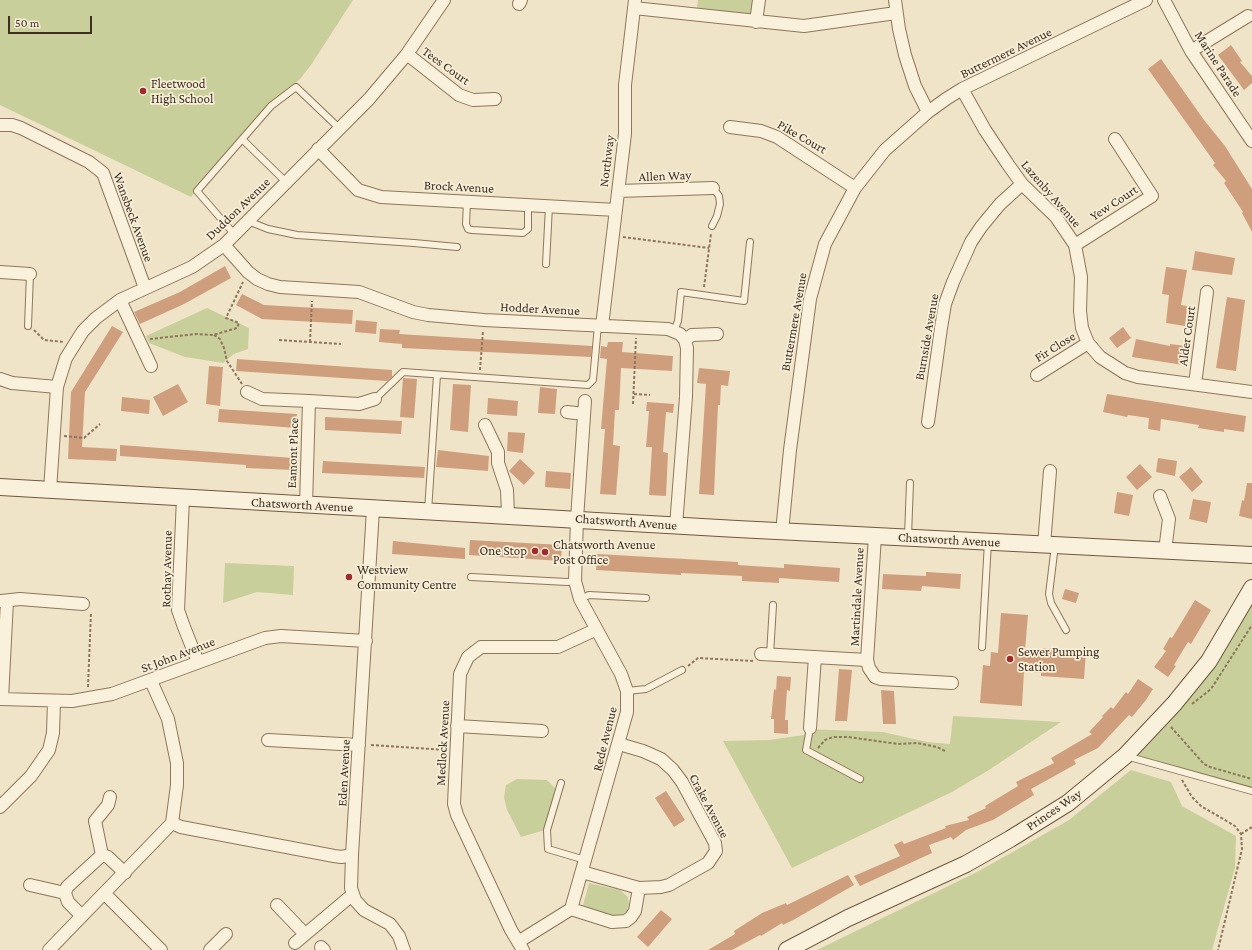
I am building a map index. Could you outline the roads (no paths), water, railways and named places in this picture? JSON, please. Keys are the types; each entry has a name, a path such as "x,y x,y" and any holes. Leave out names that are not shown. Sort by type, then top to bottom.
{"street":[{"name":"Duddon Avenue","path":"50,490 57,387 61,371 72,347 83,331 96,318 120,300 192,267 224,245 235,235 369,98 406,54 444,0"},
{"path":"756,22 758,0"},
{"path":"894,0 914,86 928,112"},
{"name":"Buttermere Avenue","path":"782,532 790,450 810,299 825,244 855,188 885,150 928,112 962,89 1146,0"},
{"name":"Marine Parade","path":"1164,0 1191,51 1252,141"},
{"path":"634,4 756,22 804,26 896,13"},
{"name":"Northway","path":"600,326 614,236 625,134 625,85 634,4"},
{"path":"1191,51 1248,16"},
{"name":"Tees Court","path":"406,54 459,95 473,100 494,99"},
{"name":"Lazenby Avenue","path":"962,89 996,148 1022,184 1056,217 1075,245 1081,277 1080,311 1082,328 1088,343 1100,357 1125,373 1138,377 1252,392"},
{"name":"Wansbeck Avenue","path":"0,125 12,125 21,128 89,162 103,173 145,288"},
{"name":"Pike Court","path":"730,127 761,131 777,137 855,188"},
{"name":"Yew Court","path":"1075,245 1152,196 1115,139"},
{"name":"Brock Avenue","path":"318,149 358,190 381,197 616,210"},
{"name":"Burnside Avenue","path":"928,422 945,304 952,282 971,242 981,228 1000,204 1022,184"},
{"name":"Allen Way","path":"618,191 713,188"},
{"name":"Hodder Avenue","path":"224,245 248,272 268,284 359,292 428,316 674,331"},
{"path":"0,272 30,274"},
{"name":"Alder Court","path":"1195,384 1207,292"},
{"path":"120,300 152,366"},
{"path":"674,331 685,340 687,348 686,397 676,526"},
{"path":"685,340 692,335 717,334"},
{"name":"Fir Close","path":"1037,375 1088,343"},
{"path":"0,379 12,383 57,387"},
{"name":"Eamont Place","path":"247,392 262,398 359,404 374,399"},
{"name":"Eamont Place","path":"306,505 309,401"},
{"name":"Rede Avenue","path":"571,909 627,712 626,691 621,674 595,630 580,599 575,581 577,519 585,401"},
{"path":"567,412 584,414"},
{"path":"485,425 498,452 499,468 507,490 508,515"},
{"path":"1049,545 1050,470"},
{"name":"Chatsworth Avenue","path":"0,487 373,509 508,515 782,532 1252,556"},
{"path":"1160,496 1169,519 1166,551"},
{"name":"Rothay Avenue","path":"183,498 178,610 198,662"},
{"name":"Eden Avenue","path":"352,895 352,855 373,509"},
{"name":"Martindale Avenue","path":"875,536 867,660 872,673 880,679 952,683"},
{"name":"Princes Way","path":"787,950 848,918 966,864 1068,803 1125,756 1170,722 1252,588"},
{"path":"1,699 4,601 20,599 83,604"},
{"name":"Medlock Avenue","path":"521,946 457,815 454,804 460,674 463,664 474,652 482,647 558,647 595,630"},
{"name":"St John Avenue","path":"1,699 54,701 89,698 112,694 151,681 256,640 281,636 366,641"},
{"name":"Martindale Avenue","path":"766,654 867,660"},
{"path":"810,728 815,657"},
{"path":"49,950 105,894 172,823 177,785 177,763 168,719 151,681"},
{"path":"0,807 31,776 49,750 53,733 54,701"},
{"path":"458,726 542,731"},
{"path":"268,740 359,745"},
{"name":"Crake Avenue","path":"582,872 639,888 661,888 708,863 716,851 715,843 682,782 673,770 661,759 643,751 619,744"},
{"path":"102,855 95,821 108,805 110,797"},
{"path":"172,823 181,827 334,856 341,857 352,855"},
{"path":"102,855 108,857 125,873"},
{"path":"82,916 68,902 65,893 67,887 102,855"},
{"path":"30,885 65,893"},
{"path":"521,946 571,909 612,922 618,923 626,921 635,911 639,888"},
{"path":"105,894 161,950"},
{"path":"295,943 352,895 364,910 390,924 399,936 404,950"},
{"path":"278,904 305,934"},
{"path":"210,950 226,934"}],"lane":[{"path":"235,235 197,192 271,106 296,87 339,128"},
{"path":"242,139 286,182"},
{"path":"712,226 717,216 720,204 719,196 713,188"},
{"path":"466,201 466,224 468,229 472,230 524,233 528,229 528,205"},
{"path":"546,264 549,206"},
{"path":"248,221 268,229 298,235 414,242 457,248"},
{"path":"674,331 678,320 682,292 744,301 750,242"},
{"path":"28,326 30,274"},
{"name":"Eamont Place","path":"374,399 403,372 588,385 592,380 600,326"},
{"path":"428,511 437,375"},
{"path":"908,538 910,483"},
{"path":"982,647 988,542"},
{"path":"1049,545 1050,603 1066,630"},
{"path":"471,577 567,582 575,581"},
{"path":"580,599 589,595 646,598"},
{"path":"766,654 773,606"},
{"path":"626,691 646,689 682,670"},
{"path":"810,728 806,750 860,779"},
{"path":"1125,756 1252,791"},
{"path":"561,783 547,830 548,849 585,860"}],"place":[{"name":"Fleetwood High School","path":"143,91"},
{"name":"One Stop","path":"535,551"},
{"name":"Chatsworth Avenue Post Office","path":"545,552"},
{"name":"Westview Community Centre","path":"349,577"},
{"name":"Sewer Pumping Station","path":"1010,659"}]}
